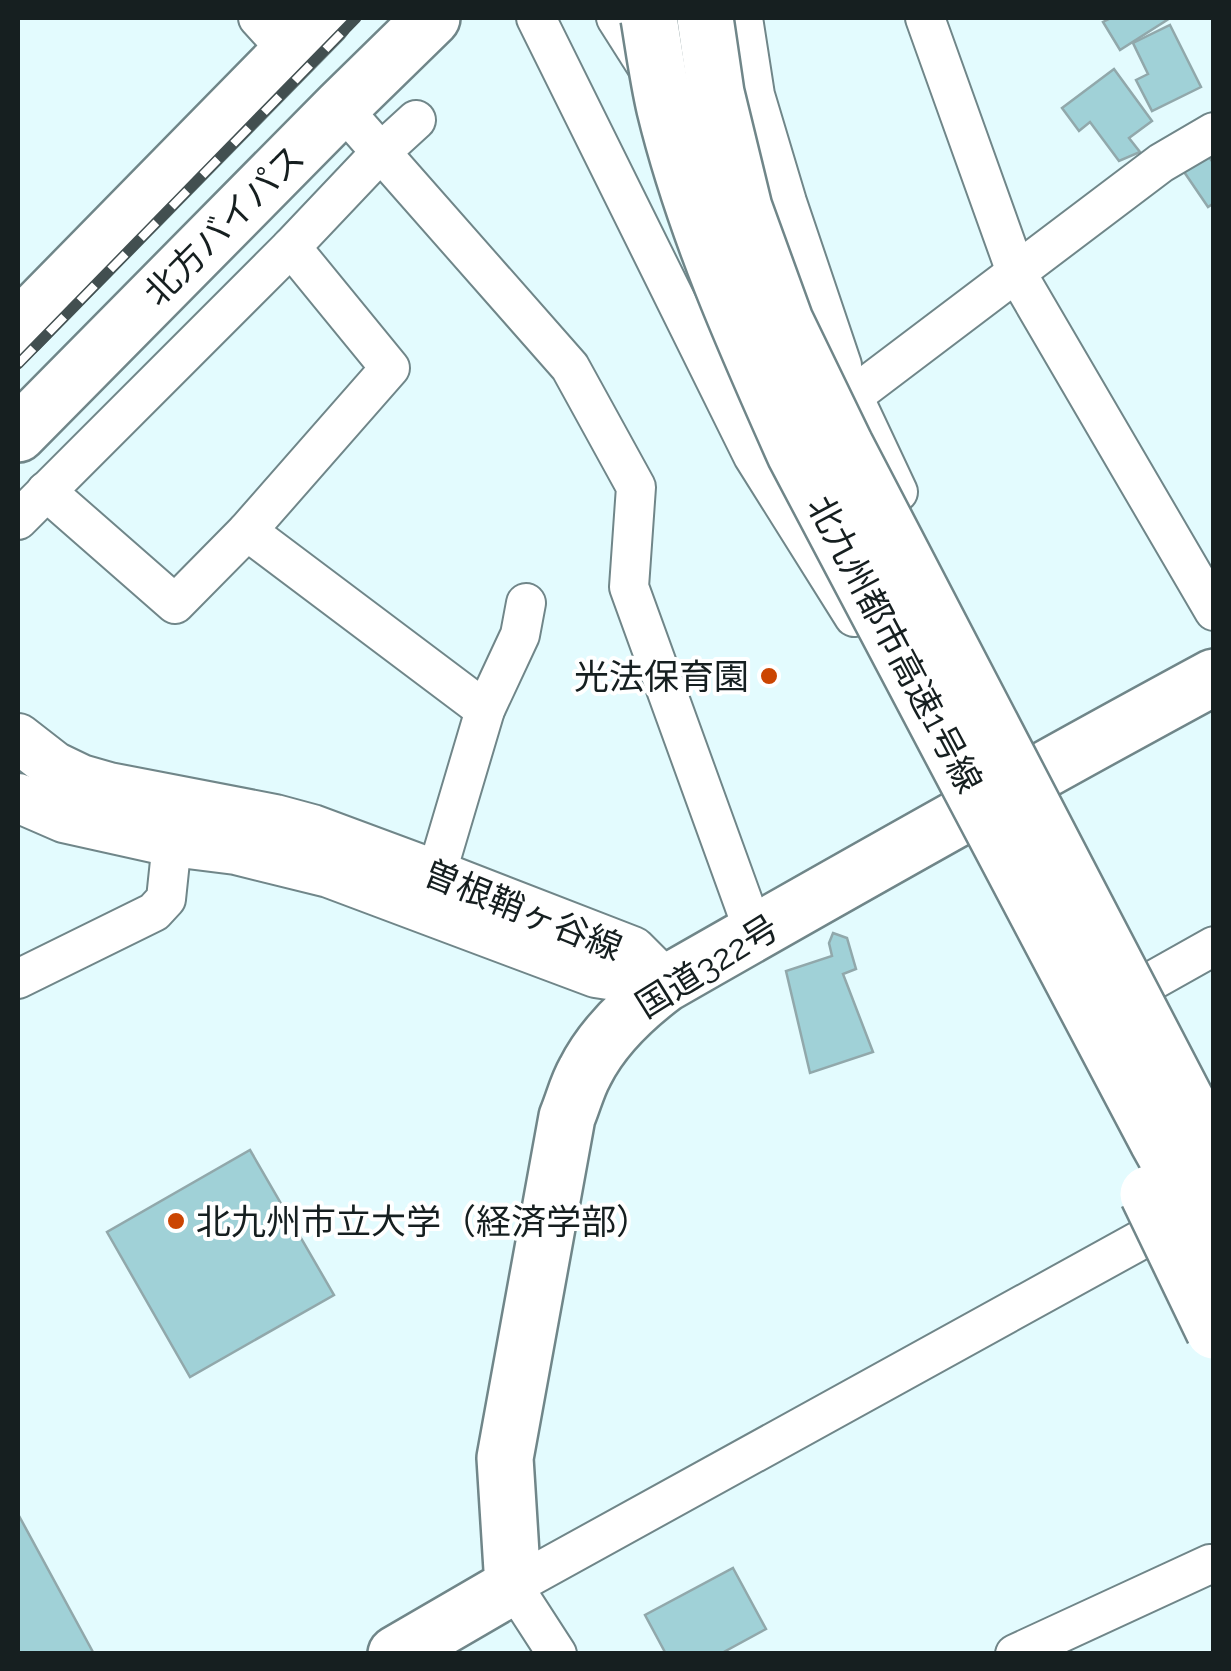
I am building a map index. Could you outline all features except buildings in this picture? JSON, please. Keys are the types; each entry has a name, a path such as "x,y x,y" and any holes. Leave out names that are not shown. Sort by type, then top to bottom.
{"highway":[{"name":"北方バイパス","path":"18,434 432,18"},
{"name":"北九州都市高速1号線","path":"650,18 665,108 698,218 744,338 795,454 1157,1140 1204,1220"},
{"name":"北九州都市高速1号線","path":"705,18 716,93 744,208 785,321 844,445 1022,772 1214,1154"},
{"name":"北方バイパス","path":"18,329 290,29"},
{"path":"828,518 866,608 1081,1031 1128,1152 1214,1331"},
{"name":"国道322号","path":"513,1586 505,1458 567,1118 584,1072 609,1034 665,984 975,810 1022,772 1214,678"},
{"path":"1022,772 1214,1094"},
{"path":"396,1654 513,1586"}],"main road":[{"name":"曽根鞘ヶ谷線","path":"18,738 54,766 81,779 275,819 436,874 632,951 665,984"},
{"path":"1022,772 1214,1117"},
{"name":"曽根鞘ヶ谷線","path":"18,798 64,818 315,869 596,973 665,984"},
{"path":"975,810 1204,1220 1214,1271"}],"street":[{"path":"536,18 753,456 975,810"},
{"path":"616,18 853,396"},
{"path":"743,18 755,95 853,396 1022,772"},
{"path":"925,18 1016,272 1214,611"},
{"path":"340,107 570,367 636,487 629,586 754,932"},
{"path":"18,520 416,120"},
{"path":"753,456 853,396 1160,163 1214,132"},
{"path":"46,490 175,604 247,531 390,368 291,247"},
{"path":"247,531 485,710"},
{"path":"436,874 485,710 520,635 526,603"},
{"path":"18,978 154,912 166,899 172,842"},
{"path":"1142,986 1214,946"},
{"path":"558,1654 513,1586 1204,1220"},
{"path":"1015,1654 1210,1564"}],"railway":[{"path":"18,364 356,18"}],"place":[{"name":"光法保育園","path":"769,676"},
{"name":"北九州市立大学（経済学部）","path":"176,1221"}]}
